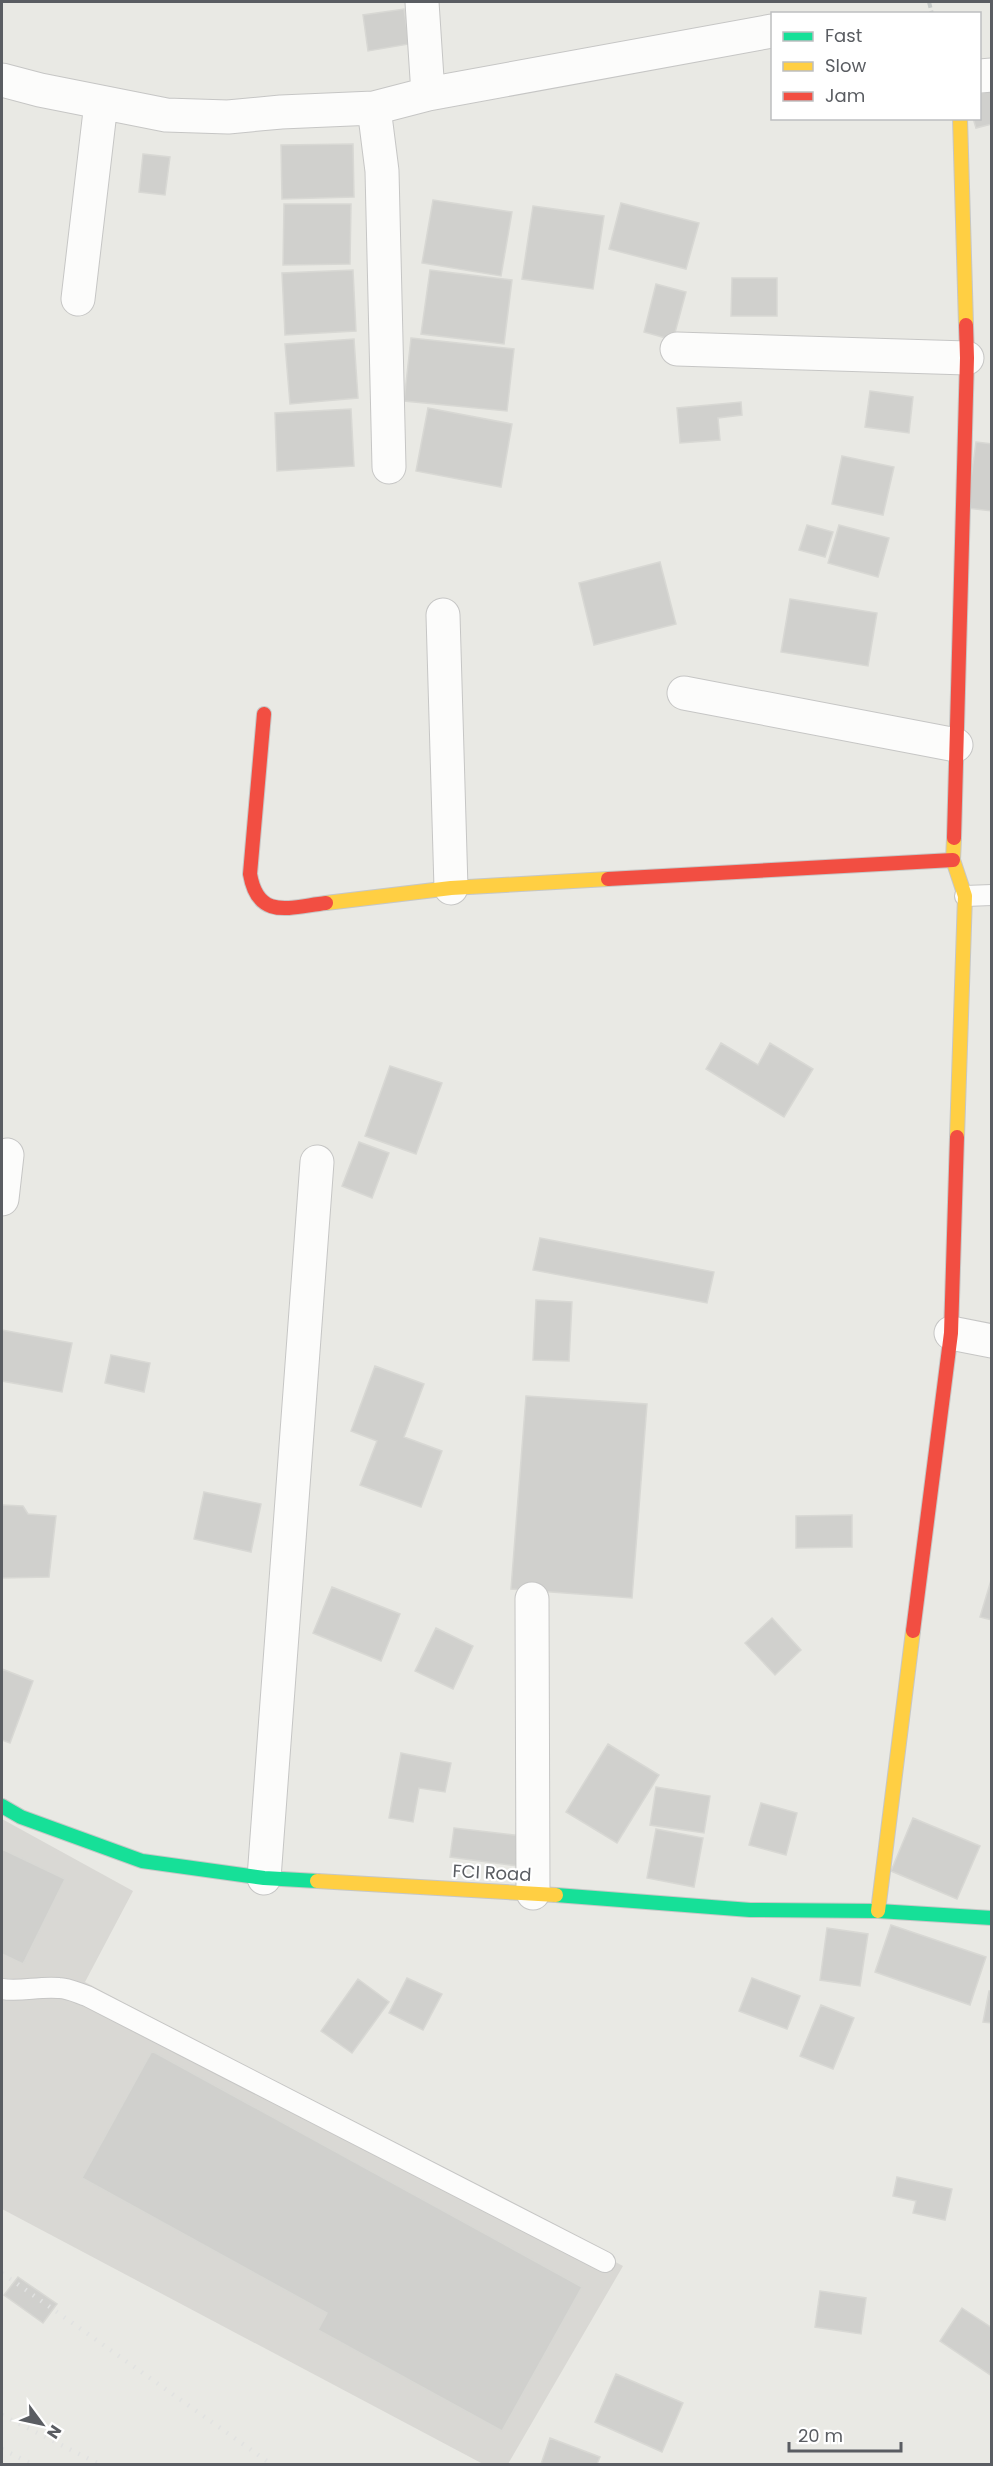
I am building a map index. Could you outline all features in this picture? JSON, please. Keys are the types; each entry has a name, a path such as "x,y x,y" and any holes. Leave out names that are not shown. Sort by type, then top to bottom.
{"street":[{"path":"422,2 428,94"},
{"path":"2,80 101,103 166,115 228,117 374,108 428,94 771,31"},
{"path":"78,299 101,103"},
{"path":"374,108 382,171 388,467"},
{"path":"878,1911 951,1333 965,896 953,860 967,358 960,120"},
{"path":"677,350 967,358"},
{"path":"443,615 451,888"},
{"path":"684,693 956,746"},
{"path":"264,714 250,874 257,899 264,905 275,909 451,888 953,860"},
{"path":"2,1199 7,1155"},
{"path":"264,1878 317,1162"},
{"path":"951,1333 992,1341"},
{"path":"532,1599 533,1893"},
{"name":"FCI Road","path":"2,1806 21,1817 142,1861 264,1878 533,1893 750,1910 878,1911 992,1918"}],"lane":[{"path":"965,896 992,895"},
{"path":"2,1989 16,1991 45,1987 62,1988 87,1996 605,2262"}],"shaded area":[{"path":"2,1819 133,1891 85,1982 623,2266 508,2464 483,2464 2,2209"}],"building":[{"path":"404,9 409,44 368,51 363,15"},
{"path":"992,90 992,124 976,128 974,120 981,120 981,94"},
{"path":"353,144 354,197 282,199 281,145"},
{"path":"143,154 170,157 165,195 139,192"},
{"path":"433,200 512,212 501,276 422,263"},
{"path":"621,203 699,223 686,269 609,249"},
{"path":"284,204 351,204 350,264 283,265"},
{"path":"533,206 604,216 593,289 522,279"},
{"path":"353,270 356,331 285,335 282,273"},
{"path":"430,270 512,280 504,344 421,334"},
{"path":"732,278 777,278 777,316 731,316"},
{"path":"656,284 686,292 673,340 644,332"},
{"path":"411,338 514,349 507,411 404,401"},
{"path":"354,339 358,398 290,404 285,344"},
{"path":"870,391 913,397 909,433 865,427"},
{"path":"741,402 742,415 718,418 720,440 680,443 677,408"},
{"path":"428,408 512,424 501,487 416,471"},
{"path":"351,409 354,466 277,471 275,413"},
{"path":"976,442 992,444 992,511 967,508"},
{"path":"842,456 894,467 883,515 832,504"},
{"path":"807,525 833,532 825,557 799,550"},
{"path":"839,525 889,538 878,577 828,563"},
{"path":"660,562 676,624 594,645 579,583"},
{"path":"790,599 877,613 868,666 781,652"},
{"path":"721,1043 758,1065 770,1043 813,1069 784,1117 706,1069"},
{"path":"390,1066 442,1083 416,1154 365,1136"},
{"path":"359,1142 389,1153 372,1198 342,1186"},
{"path":"540,1238 714,1272 707,1303 533,1270"},
{"path":"536,1300 572,1302 569,1361 533,1360"},
{"path":"2,1330 72,1343 62,1392 2,1381"},
{"path":"111,1355 150,1363 144,1392 105,1383"},
{"path":"375,1366 424,1384 404,1437 442,1451 421,1507 360,1485 377,1441 351,1431"},
{"path":"526,1396 647,1404 632,1598 511,1589"},
{"path":"204,1492 261,1504 251,1552 194,1539"},
{"path":"2,1505 23,1506 28,1514 56,1516 49,1577 2,1578"},
{"path":"852,1515 852,1547 796,1548 796,1516"},
{"path":"992,1577 992,1620 980,1617"},
{"path":"332,1587 400,1614 381,1661 313,1633"},
{"path":"772,1618 801,1650 775,1675 745,1643"},
{"path":"436,1628 473,1646 453,1689 415,1671"},
{"path":"2,1669 33,1681 10,1743 2,1740"},
{"path":"608,1744 659,1775 617,1843 566,1812"},
{"path":"401,1753 451,1763 445,1792 419,1788 413,1822 389,1818"},
{"path":"656,1787 710,1796 704,1833 650,1825"},
{"path":"761,1803 797,1813 786,1855 749,1845"},
{"path":"913,1818 980,1846 957,1899 891,1871"},
{"path":"454,1828 522,1836 518,1866 450,1857"},
{"path":"656,1829 703,1838 694,1887 647,1878"},
{"path":"2,1849 65,1879 23,1964 2,1954"},
{"path":"891,1925 986,1957 970,2005 875,1972"},
{"path":"827,1928 868,1934 860,1986 820,1980"},
{"path":"407,1978 442,1994 423,2030 389,2013"},
{"path":"752,1978 800,1996 787,2029 739,2011"},
{"path":"358,1979 389,2002 352,2053 321,2031"},
{"path":"989,1991 992,1991 992,2023 983,2022"},
{"path":"821,2005 854,2018 833,2069 800,2056"},
{"path":"152,2051 582,2287 502,2431 318,2330 327,2313 82,2178"},
{"path":"897,2177 952,2189 945,2220 913,2213 916,2201 893,2196"},
{"path":"18,2277 57,2304 43,2323 4,2295"},
{"path":"820,2291 866,2298 861,2334 815,2327"},
{"path":"962,2308 992,2328 992,2376 940,2341"},
{"path":"616,2374 683,2403 662,2452 595,2422"},
{"path":"550,2438 600,2457 597,2464 541,2464"}],"railway":[{"path":"2,2273 271,2464"},
{"path":"2,2415 99,2464"},
{"path":"2,2449 32,2464"}],"traffic: fast":[{"path":"2,1806 21,1817 142,1861 264,1878 317,1881"},
{"path":"556,1895 750,1910 878,1911 992,1918"}],"traffic: slow":[{"path":"960,120 966,325"},
{"path":"954,838 953,860 965,896 957,1137"},
{"path":"326,903 451,888 608,879"},
{"path":"878,1911 913,1631"},
{"path":"317,1881 556,1895"}],"traffic: jam":[{"path":"954,838 966,325"},
{"path":"264,714 250,874 254,889 260,899 277,908 326,903"},
{"path":"608,879 953,860"},
{"path":"913,1631 951,1333 957,1137"}]}
